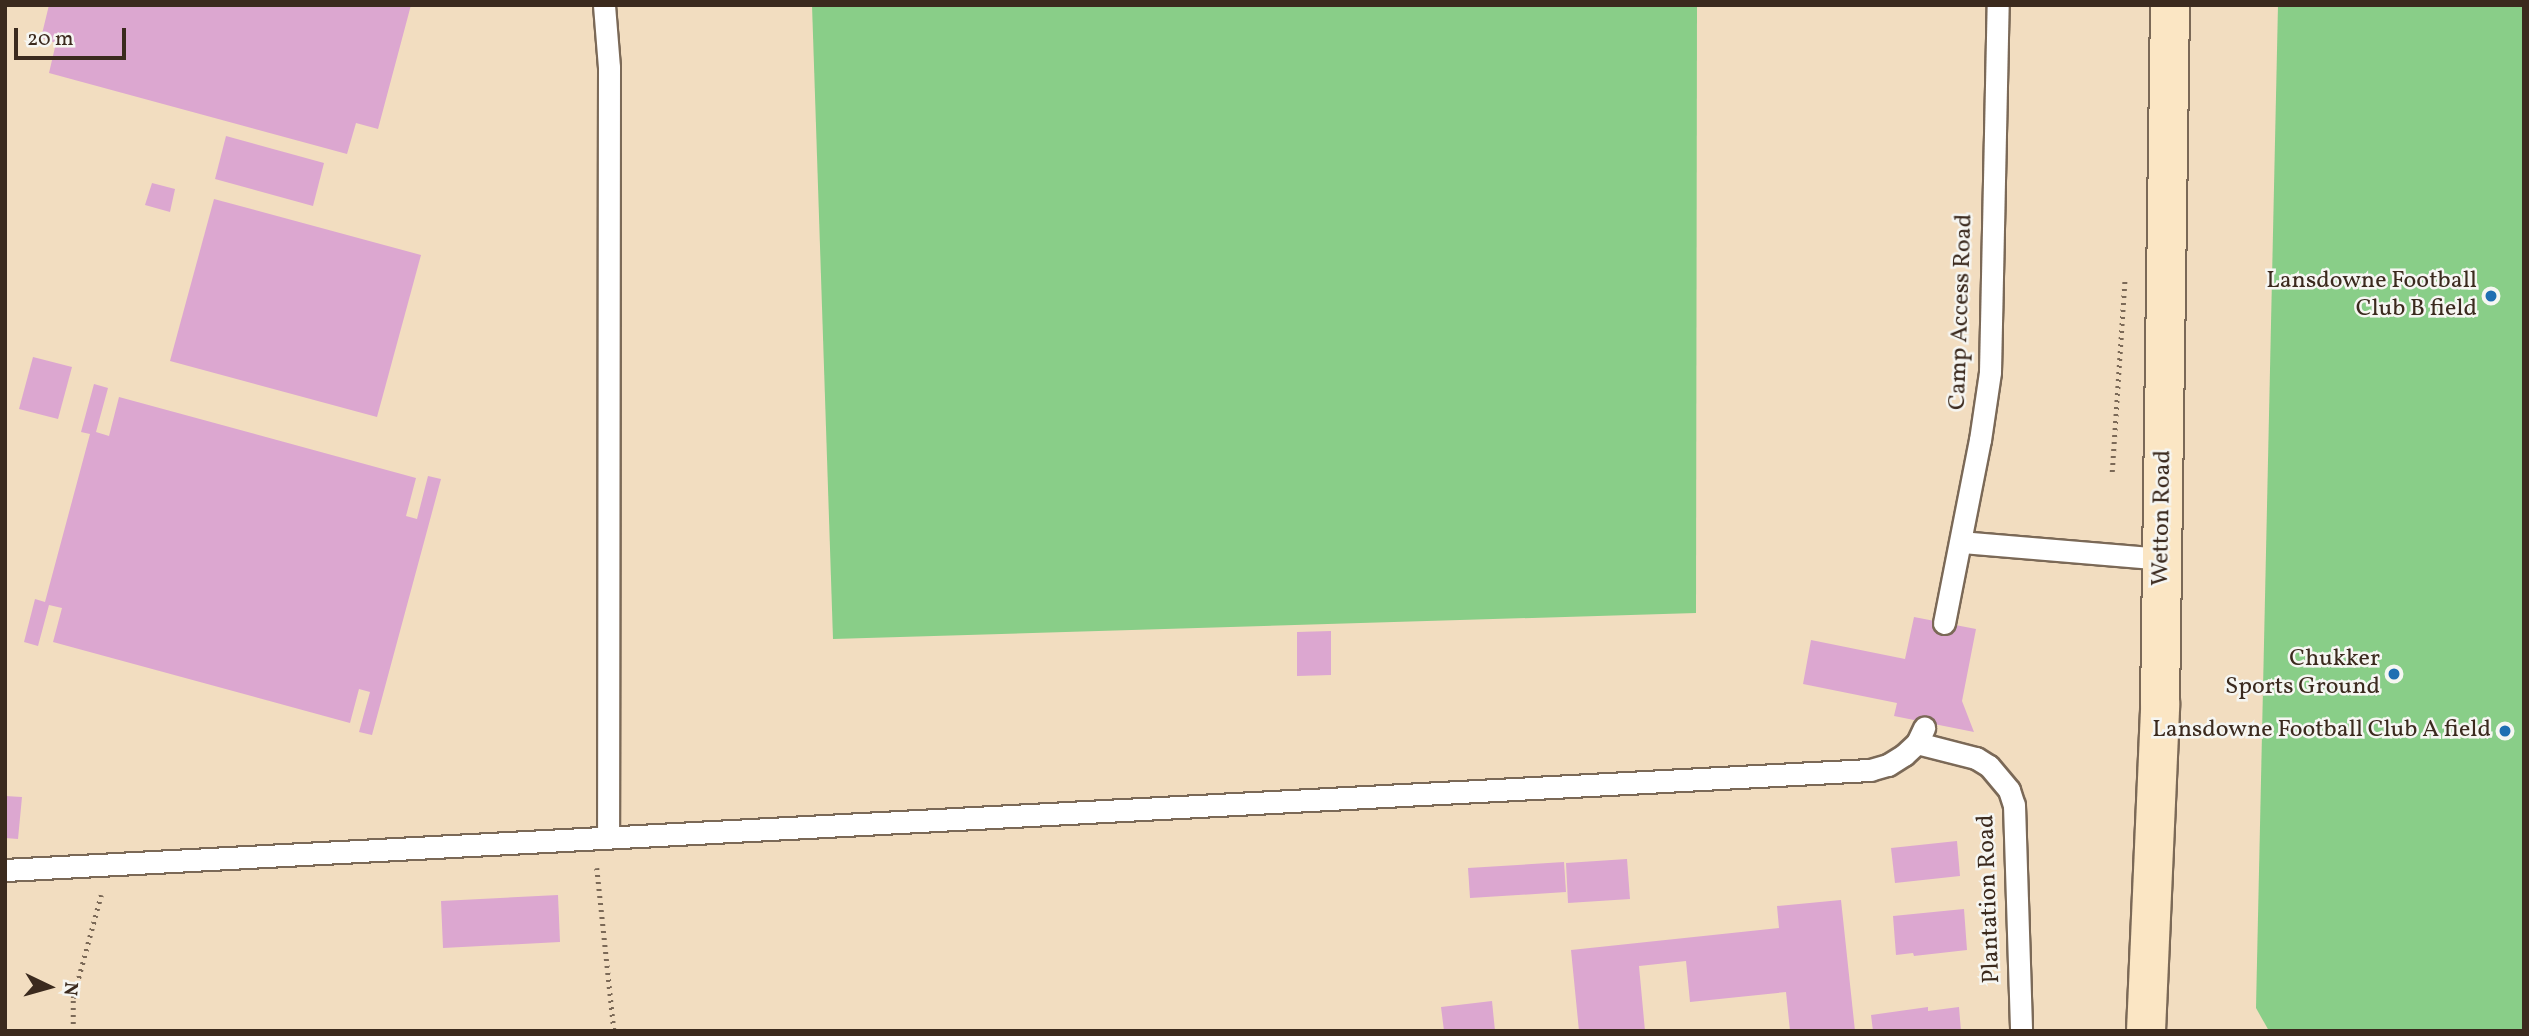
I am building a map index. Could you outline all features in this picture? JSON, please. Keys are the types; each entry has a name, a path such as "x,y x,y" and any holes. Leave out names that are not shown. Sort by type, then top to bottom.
{"main road":[{"name":"Wetton Road","path":"2146,1031 2162,559 2169,5"}],"lane":[{"path":"5,870 601,838 609,80 604,5"},
{"name":"Camp Access Road","path":"1944,623 1961,542 1990,372 1998,5"},
{"path":"1961,542 2162,559"},
{"name":"Plantation Road","path":"601,838 1870,770 1888,765 1920,735 1976,758 2000,776 2012,797 2021,1031"}],"path":[{"path":"601,838 614,1031"},
{"path":"73,1031 74,998 109,864"}],"green space":[{"path":"812,5 1697,5 1696,613 833,639"},
{"name":"Chukker Sports Ground","path":"2278,5 2524,5 2524,1031 2269,1031 2256,1008"}],"building":[{"path":"49,5 411,5 378,129 356,123 347,154 49,73 56,43 41,38"},
{"path":"226,136 324,163 313,206 215,179"},
{"path":"152,183 175,189 170,212 145,205"},
{"path":"214,199 421,255 377,417 170,361"},
{"path":"33,357 72,367 58,419 19,409"},
{"path":"94,384 108,388 96,432 109,436 119,397 416,478 406,516 417,519 428,476 441,479 372,735 359,732 370,692 359,689 350,723 53,642 62,608 49,605 38,646 24,642 35,599 45,602 90,434 81,432"},
{"path":"1914,617 1976,629 1962,701 1974,732 1894,716 1897,703 1803,684 1811,640 1905,659"},
{"path":"1331,631 1331,675 1297,676 1297,632"},
{"path":"5,796 22,797 18,839 5,838"},
{"path":"1957,841 1960,876 1895,883 1891,848"},
{"path":"1627,859 1630,899 1568,903 1566,863"},
{"path":"1564,862 1566,892 1470,898 1468,868"},
{"path":"558,895 560,942 443,948 441,901"},
{"path":"1841,900 1855,1031 1790,1031 1786,992 1690,1002 1686,961 1639,966 1645,1031 1579,1031 1571,950 1779,928 1777,906"},
{"path":"1964,909 1967,950 1914,956 1913,953 1896,955 1893,916"},
{"path":"1492,1001 1495,1031 1444,1031 1441,1007"},
{"path":"1928,1007 1928,1011 1959,1007 1961,1031 1873,1031 1871,1015"}],"place":[{"name":"Lansdowne Football Club B field","path":"2491,296"},
{"name":"Chukker Sports Ground","path":"2394,674"},
{"name":"Lansdowne Football Club A field","path":"2505,731"}]}
